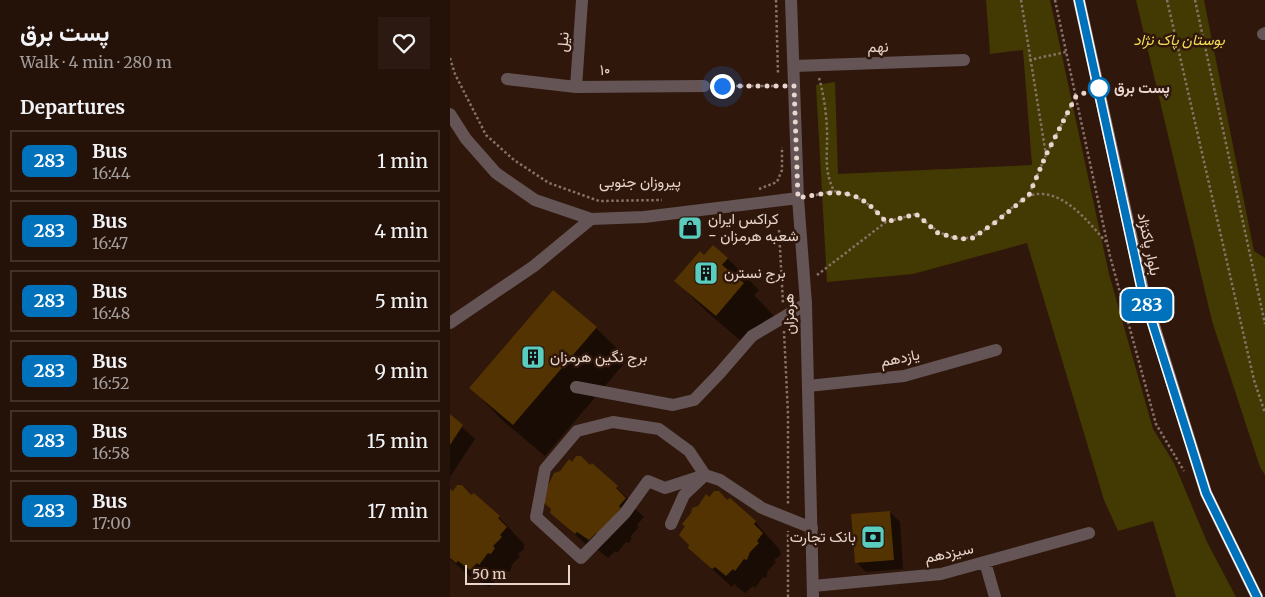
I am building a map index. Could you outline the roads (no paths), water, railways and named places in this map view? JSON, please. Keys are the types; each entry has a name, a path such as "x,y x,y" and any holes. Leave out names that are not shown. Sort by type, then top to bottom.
{"main road":[{"name":"بلوار پاکنژاد","path":"1079,0 1142,290 1206,493 1257,597"}],"street":[{"name":"نیل","path":"576,87 582,0"},
{"name":"هرمزان","path":"791,0 798,198 806,304 813,591"},
{"name":"نهم","path":"794,66 964,60"},
{"name":"۱۰","path":"507,79 576,87 704,86"},
{"name":"پیروزان جنوبی","path":"450,114 466,139 496,173 535,200 591,219 644,217 798,198"},
{"path":"450,323 534,266 591,219"},
{"path":"576,387 673,404 694,400 752,336 806,304"},
{"name":"یازدهم","path":"808,386 904,376 996,350"},
{"path":"705,475 689,451 659,429 613,422 604,424 578,431 545,469 536,517 581,558 625,513 648,481 665,488 705,475 720,480 762,508 812,528"},
{"path":"670,524 684,495 705,475"},
{"name":"سیزدهم","path":"813,591 941,574 1089,533"},
{"path":"985,562 995,597"}],"place":[{"name":"پست برق","path":"1099,88"},
{"name":"کراکس ایران - شعبه هرمزان","path":"690,228"},
{"name":"برج نسترن","path":"706,273"},
{"name":"برج نگین هرمزان","path":"533,357"},
{"name":"بانک تجارت","path":"873,537"}],"park label":[{"name":"بوستان پاک نژاد","path":"1179,40"}]}
